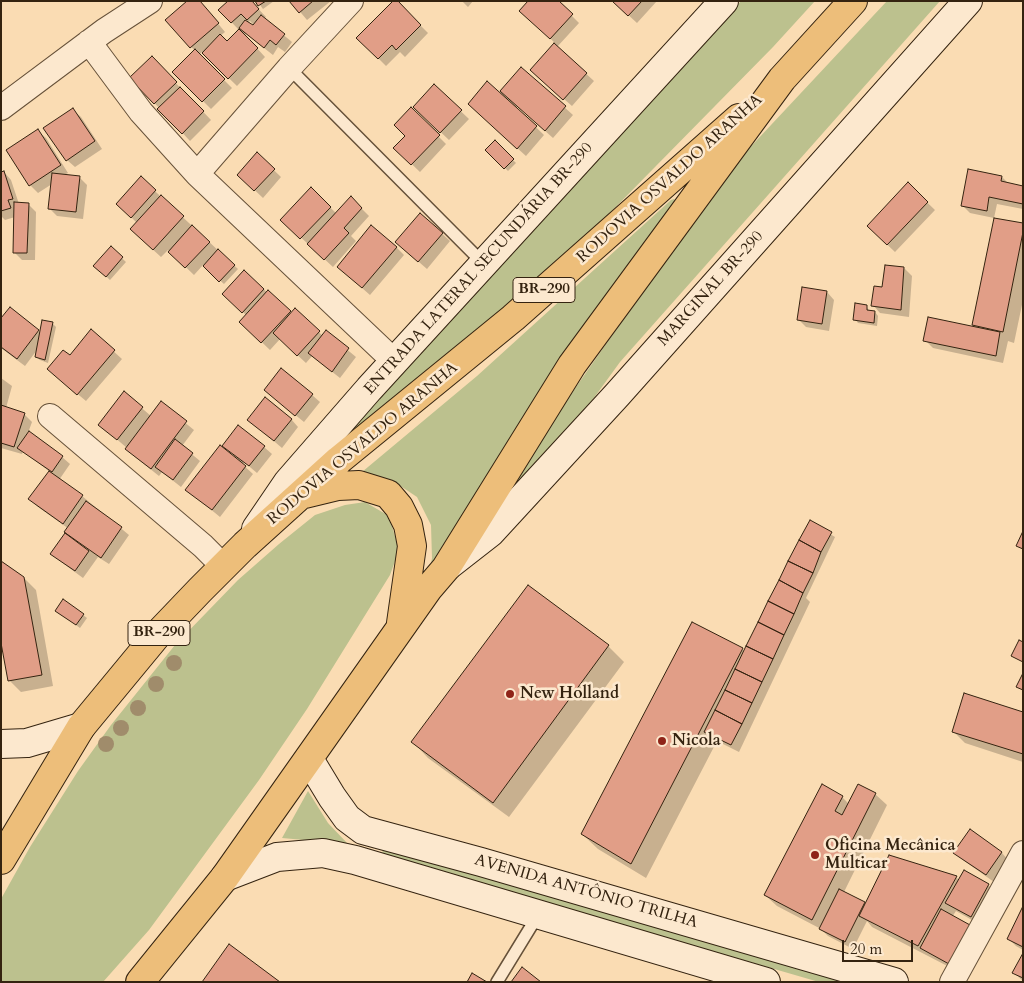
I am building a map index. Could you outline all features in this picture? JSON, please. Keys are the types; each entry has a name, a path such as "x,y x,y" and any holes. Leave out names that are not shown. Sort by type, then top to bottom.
{"highway":[{"name":"RODOVIA OSVALDO ARANHA","path":"140,982 226,877 428,589 446,568 572,365 782,79 853,1"},
{"name":"RODOVIA OSVALDO ARANHA","path":"2,855 81,727 157,635 245,545 340,460 520,311 782,79"},
{"name":"BR-290","path":"301,495 338,486 359,485 388,494 399,507 408,525 412,546 400,629"}],"main road":[{"name":"ENTRADA LATERAL SECUNDÁRIA BR-290","path":"245,545 288,482 483,263 724,1"},
{"name":"MARGINAL BR-290","path":"446,568 490,533 617,395 968,1"},
{"path":"1,744 27,743 81,727"},
{"name":"AVENIDA ANTÔNIO TRILHA","path":"309,759 347,818 363,830 481,862 894,982"},
{"path":"355,860 363,830"},
{"name":"AVENIDA ANTÔNIO TRILHA","path":"226,877 277,856 323,853 355,860 766,982"}],"street":[{"path":"1,108 104,31 150,1"},
{"path":"197,174 289,68 351,1"},
{"path":"89,42 141,112 197,174 394,362"},
{"path":"50,416 203,546 224,567"},
{"path":"952,982 1023,852"}],"lane":[{"path":"289,68 483,263"},
{"path":"497,982 538,914"}],"green space":[{"path":"741,1 815,1 773,47 596,227 491,320 342,445 334,443"},
{"path":"887,1 940,1 620,362 559,446 495,514 537,443 742,156"},
{"path":"674,199 678,203 429,576 432,558 431,525 417,497 390,479 356,477 477,376"},
{"path":"365,502 389,516 399,550 390,575 307,709 259,780 149,930 103,982 1,982 1,899 30,847 78,771 111,725 175,645 238,580 279,544 315,515 345,505"},
{"path":"308,791 328,823 348,844 282,838"},
{"path":"384,845 850,982 819,982 640,930 382,854"}],"building":[{"path":"187,1 200,1 219,23 190,48 165,20"},
{"path":"228,1 252,1 259,9 247,20 241,14 231,23 218,10"},
{"path":"255,1 266,1 258,6"},
{"path":"289,1 313,1 299,13"},
{"path":"393,1 398,1 421,25 396,50 392,45 378,59 356,38"},
{"path":"528,1 559,1 573,14 550,39 519,11"},
{"path":"612,1 642,1 628,16"},
{"path":"261,15 285,34 276,45 270,40 264,48 239,28 245,20 253,25"},
{"path":"239,29 258,48 228,79 202,53 220,34 227,41"},
{"path":"554,43 587,73 563,100 530,70"},
{"path":"195,49 225,79 202,102 172,72"},
{"path":"152,56 177,82 154,104 129,78"},
{"path":"521,67 566,106 545,131 500,91"},
{"path":"487,81 537,126 517,149 468,104"},
{"path":"434,84 462,110 440,133 413,107"},
{"path":"180,87 204,111 182,134 157,109"},
{"path":"411,107 440,135 411,165 393,148 405,136 394,125"},
{"path":"73,108 95,141 66,161 43,128"},
{"path":"38,129 61,165 29,186 6,150"},
{"path":"495,140 514,159 504,169 485,150"},
{"path":"257,152 275,169 254,191 237,175"},
{"path":"968,169 1002,176 1001,181 1023,186 1023,204 989,197 987,211 961,206"},
{"path":"4,171 13,199 8,200 11,208 1,211 1,172"},
{"path":"52,173 80,176 76,212 48,209"},
{"path":"141,176 156,190 131,218 116,204"},
{"path":"908,182 928,202 887,245 867,226"},
{"path":"311,187 331,207 300,239 280,220"},
{"path":"161,195 184,216 153,250 130,229"},
{"path":"351,196 362,208 344,228 349,233 324,260 307,244"},
{"path":"14,202 29,203 27,253 13,253"},
{"path":"420,213 443,233 418,262 395,242"},
{"path":"994,218 1023,223 1023,232 1003,332 972,325"},
{"path":"192,225 210,242 185,268 168,252"},
{"path":"371,225 397,247 362,288 337,267"},
{"path":"111,246 123,257 106,277 93,266"},
{"path":"218,249 235,265 219,282 203,266"},
{"path":"885,265 904,267 901,310 871,306 874,286 882,287"},
{"path":"244,270 264,289 242,313 222,294"},
{"path":"802,287 827,291 822,324 797,320"},
{"path":"268,290 291,311 261,343 239,322"},
{"path":"855,303 867,305 867,310 875,311 874,323 853,320"},
{"path":"10,307 39,330 17,359 1,347 1,318"},
{"path":"295,308 320,331 297,356 273,333"},
{"path":"928,317 1000,332 996,356 923,341"},
{"path":"42,320 53,322 45,360 35,357"},
{"path":"91,329 115,350 77,395 47,369 63,350 70,355"},
{"path":"326,330 349,348 332,372 308,353"},
{"path":"281,368 313,394 295,416 264,390"},
{"path":"124,391 143,407 117,440 98,425"},
{"path":"265,397 292,419 274,441 247,420"},
{"path":"161,401 187,421 151,469 125,449"},
{"path":"1,405 25,413 14,447 1,443"},
{"path":"238,425 265,446 249,466 222,446"},
{"path":"29,431 63,456 52,472 17,448"},
{"path":"175,439 193,453 173,480 155,467"},
{"path":"220,445 246,466 212,510 185,490"},
{"path":"49,471 83,495 63,524 28,499"},
{"path":"86,501 122,527 101,558 64,532"},
{"path":"810,520 832,532 821,552 799,540"},
{"path":"1023,531 1023,549 1016,546"},
{"path":"65,533 89,551 75,571 50,554"},
{"path":"799,540 821,552 813,573 788,561"},
{"path":"1,561 24,577 42,675 8,681 1,643"},
{"path":"788,561 813,573 803,593 779,580"},
{"path":"779,580 803,593 794,614 768,601"},
{"name":"New Holland","path":"528,585 609,645 493,803 411,742"},
{"path":"63,599 84,614 76,625 55,611"},
{"path":"768,601 794,614 784,635 758,622"},
{"name":"Nicola","path":"692,622 743,648 631,864 581,834"},
{"path":"758,622 784,635 773,659 746,646"},
{"path":"1019,640 1023,642 1023,662 1011,656"},
{"path":"746,646 773,659 762,682 735,669"},
{"path":"735,669 762,682 752,703 725,690"},
{"path":"1023,673 1023,690 1016,687"},
{"path":"725,690 752,703 742,724 715,710"},
{"path":"964,693 1023,712 1023,754 952,732"},
{"path":"715,710 742,724 731,745 704,732"},
{"name":"Oficina Mecânica Multicar","path":"822,784 843,796 835,811 842,815 858,784 876,793 812,920 764,895"},
{"path":"970,829 1002,852 986,875 953,853"},
{"path":"889,855 957,876 918,946 859,916"},
{"path":"964,870 989,884 971,917 945,903"},
{"path":"839,889 865,902 845,942 819,929"},
{"path":"1023,906 1023,947 1007,939"},
{"path":"941,909 970,925 949,964 920,948"},
{"path":"229,944 280,982 202,982"},
{"path":"1023,953 1023,978 1012,973"},
{"path":"522,967 541,982 511,982"},
{"path":"472,973 487,982 467,982"}],"place":[{"name":"New Holland","path":"510,694"},
{"name":"Nicola","path":"662,741"},
{"name":"Oficina Mecânica Multicar","path":"815,855"}]}
